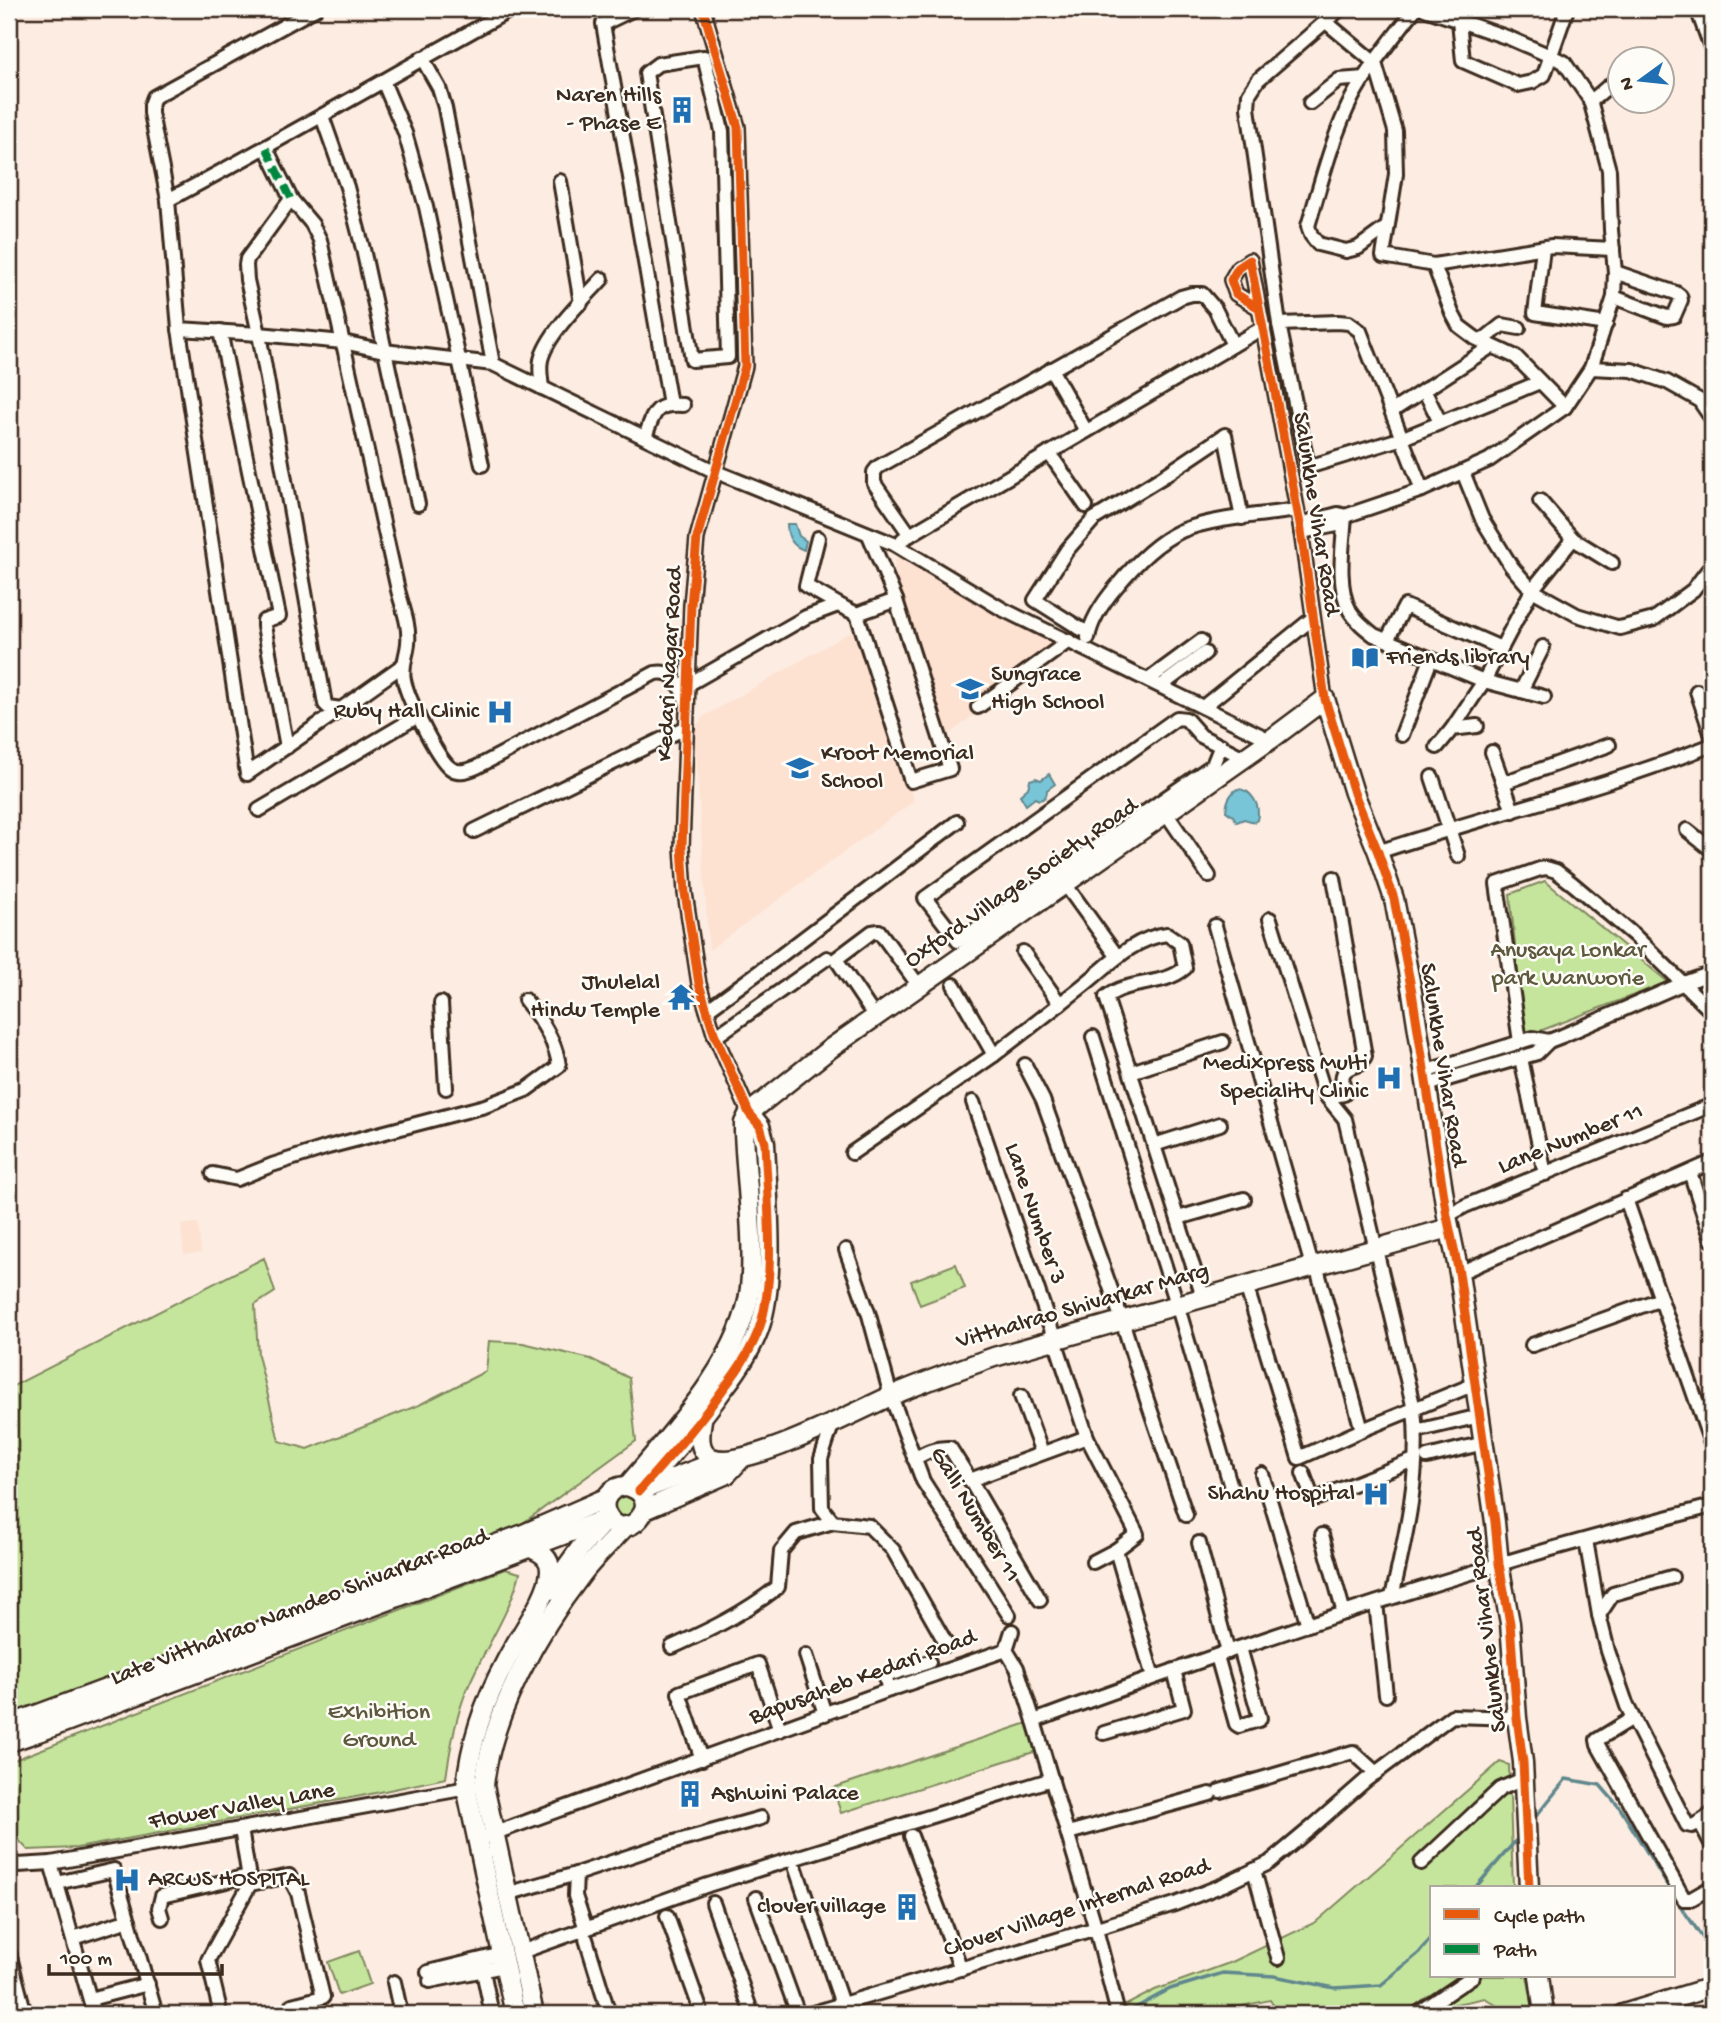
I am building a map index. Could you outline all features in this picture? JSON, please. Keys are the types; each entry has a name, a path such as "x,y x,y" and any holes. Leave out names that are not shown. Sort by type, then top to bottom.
{"street":[{"path":"315,9 154,97 151,105 168,200 179,329 247,774 403,665"},
{"path":"168,200 266,148 512,9"},
{"name":"Kedari Nagar Road","path":"703,9 738,127 745,366 697,538 691,605 682,846 685,893 699,984 715,1037 749,1112"},
{"path":"1339,9 1258,80 1249,94 1248,108 1279,324 1308,467 1403,438 1540,382"},
{"path":"1387,227 1357,248 1346,250 1318,244 1308,226 1338,131 1353,96 1415,9"},
{"path":"1085,648 1089,632 1112,592 1128,572 1151,551 1181,531 1241,518 1337,525 1345,516 1422,490 1489,460 1565,407 1591,368 1614,298 1615,272 1609,170 1590,102 1564,62 1509,38 1425,9"},
{"path":"1459,21 1463,61 1518,85 1532,82 1544,75 1567,9"},
{"path":"1697,9 1712,51"},
{"path":"626,10 603,24 676,405 662,406 655,411 645,438"},
{"path":"1326,22 1375,63 1395,131 1396,174 1383,256 1434,265 1559,246 1613,249"},
{"path":"704,57 722,131 725,259 728,357 692,360 646,73 658,64 704,57"},
{"path":"422,58 439,88 445,108 493,364"},
{"path":"1310,103 1339,80 1365,78"},
{"path":"383,81 405,133 426,207 482,465"},
{"path":"1590,102 1606,88"},
{"path":"322,116 347,187 363,249 418,504"},
{"path":"266,148 291,199 312,225 320,240 407,625 404,681 418,716 436,751 449,769 468,771 655,673 664,671 672,675 688,705"},
{"path":"560,181 581,303"},
{"path":"291,199 247,259 246,265 325,704 341,709"},
{"path":"1543,248 1535,313 1606,324"},
{"path":"725,259 742,258"},
{"name":"Salunkhe Vihar Road","path":"1259,308 1236,294 1231,280 1238,268 1250,260 1264,327 1299,522 1325,699 1353,793 1394,899 1448,1222 1459,1273 1499,1564 1510,1623 1523,1762 1529,1886"},
{"path":"1434,265 1452,313 1460,326 1487,344 1516,357 1565,407"},
{"path":"1614,298 1667,317 1674,316 1681,300 1676,293 1615,272"},
{"path":"542,387 541,361 544,351 565,320 602,279"},
{"path":"910,535 874,483 874,472 878,467 1181,297 1202,294 1215,309 1233,345"},
{"path":"1279,324 1338,322 1349,323 1360,331 1422,490"},
{"path":"1392,411 1487,344 1502,325 1519,328"},
{"path":"894,544 1264,327"},
{"path":"179,329 343,342 384,351 493,364 714,471 894,544 1002,609 1270,740"},
{"path":"220,331 279,615 264,621 264,626 287,747"},
{"path":"1591,368 1632,370 1667,382 1699,400 1712,419"},
{"path":"1051,369 1086,431"},
{"path":"1424,390 1440,422"},
{"path":"1089,632 1035,600 1067,550 1094,519 1225,435 1241,518"},
{"path":"1049,453 1086,506"},
{"path":"1463,472 1482,519 1511,566 1532,590 1577,615 1620,628 1654,618 1693,590 1712,567"},
{"path":"1540,501 1573,539 1612,563"},
{"path":"1345,516 1342,568 1344,596 1359,623 1374,635 1484,681 1544,697"},
{"path":"818,538 806,586 857,614 911,781 950,769 896,600 869,535"},
{"path":"1437,747 1484,681 1532,590 1573,539"},
{"path":"857,614 896,600"},
{"path":"689,684 806,617 838,605 844,607"},
{"path":"1387,640 1405,606 1502,648"},
{"path":"1203,707 1313,618"},
{"path":"978,707 1069,641"},
{"path":"1148,680 1203,647 1161,686"},
{"path":"1521,691 1543,647"},
{"path":"1402,735 1431,659"},
{"path":"1378,852 1449,828 1587,789 1706,748 1712,732 1697,691"},
{"name":"Oxford Village Society Road","path":"749,1112 831,1048 919,986 962,947 1065,884 1325,699"},
{"path":"258,810 418,716"},
{"path":"1224,747 1213,765 1010,908 962,947 925,898 1177,718 1186,719 1201,736 1224,747 1244,758"},
{"path":"1452,729 1477,726"},
{"path":"474,831 687,727"},
{"path":"1503,783 1609,745"},
{"path":"1492,751 1513,811"},
{"path":"1432,777 1458,856"},
{"path":"1166,813 1209,876"},
{"path":"707,1010 957,822"},
{"path":"1687,830 1712,850"},
{"path":"1520,1042 1497,884 1540,869 1556,871 1635,936 1712,1012"},
{"path":"1327,1097 1344,1094 1341,1076 1343,1072 1360,1064 1365,1056 1334,878"},
{"path":"1065,884 1117,956"},
{"path":"1270,919 1319,1076 1327,1097 1345,1119 1414,1409 1420,1459 1392,1597"},
{"path":"1215,926 1362,1430"},
{"path":"875,1017 836,959 872,932 879,932 919,986"},
{"path":"852,1153 993,1055 1117,956 1157,935 1167,934 1180,943 1185,968 1175,977 1116,990 1107,997 1203,1297"},
{"path":"1023,952 1060,1004"},
{"path":"715,1037 827,958"},
{"path":"1425,1078 1537,1053 1549,1041 1712,973"},
{"path":"954,985 993,1055"},
{"path":"213,1174 237,1179 328,1147 485,1107 526,1090 559,1066 551,1038 540,1018 525,1000"},
{"path":"441,1003 446,1088"},
{"path":"1093,1038 1177,1304 1231,1487"},
{"path":"1425,1078 1533,1038 1549,1041"},
{"path":"1130,1072 1223,1042"},
{"path":"1521,1058 1545,1174"},
{"path":"1026,1065 1043,1100 1122,1321 1186,1516"},
{"name":"Lane Number 3","path":"973,1102 1087,1437 1137,1534 1116,1550"},
{"name":"Lane Number 11","path":"1448,1222 1465,1206 1712,1105"},
{"path":"749,1112 760,1126 765,1143 768,1291 760,1328 745,1359 702,1420 633,1488 691,1409 729,1351 743,1322 750,1288 751,1252 744,1132 744,1123 749,1112"},
{"path":"1154,1145 1220,1124"},
{"path":"1459,1273 1712,1162"},
{"path":"1690,1172 1712,1240"},
{"path":"1178,1219 1244,1199"},
{"path":"1626,1199 1712,1446"},
{"name":"Vitthalrao Shivarkar Marg","path":"741,1459 832,1425 942,1375 994,1357 1375,1249 1448,1222"},
{"name":"Galli Number 11","path":"846,1250 869,1315 891,1396 923,1480 1009,1615"},
{"path":"1246,1285 1299,1458 1475,1384"},
{"path":"1532,1345 1661,1299"},
{"path":"1021,1396 1042,1453"},
{"path":"1416,1431 1480,1416"},
{"path":"702,1420 702,1450 710,1458 741,1459"},
{"path":"832,1425 821,1459 822,1508 833,1522"},
{"path":"970,1480 1087,1437"},
{"path":"1303,1474 1312,1497 1318,1498 1420,1459 1484,1443"},
{"path":"914,1459 929,1451 950,1448 1040,1600"},
{"path":"644,1510 727,1474 741,1459"},
{"path":"633,1488 643,1497 644,1510 638,1521 619,1526 608,1518 604,1505 606,1498 615,1488 633,1488 721,1460"},
{"path":"1262,1474 1308,1625"},
{"name":"Late Vitthalrao Namdeo Shivarkar Road","path":"9,1725 521,1535 606,1498"},
{"path":"1034,1721 1153,1677 1376,1602 1499,1564 1712,1506"},
{"path":"515,2014 503,1960 485,1836 468,1762 478,1724 505,1662 539,1604 581,1547 608,1518"},
{"name":"Late Vitthalrao Namdeo Shivarkar Road","path":"9,1741 608,1518"},
{"path":"672,1647 714,1629 750,1609 778,1587 781,1551 796,1533 833,1522 869,1526 893,1550 947,1645"},
{"path":"475,1787 486,1765 495,1731 522,1670 555,1612 583,1573 626,1526"},
{"path":"1322,1535 1344,1613"},
{"path":"1586,1540 1599,1615 1627,1706 1687,1825 1692,1826 1712,1814"},
{"path":"1199,1543 1228,1652 1236,1724 1239,1726 1260,1719 1228,1652"},
{"path":"531,1548 546,1556 551,1566 550,1578 539,1604"},
{"path":"1093,1562 1116,1550 1153,1677"},
{"path":"1599,1615 1613,1594 1672,1577"},
{"path":"1376,1602 1387,1695"},
{"path":"1006,1650 1012,1631"},
{"name":"Bapusaheb Kedari Road","path":"485,1836 1006,1650 1017,1668 1052,1779 1118,2014"},
{"path":"807,1655 825,1714"},
{"path":"889,1690 885,1676 929,1662"},
{"path":"702,1759 679,1693 758,1664 780,1730"},
{"path":"1104,1733 1184,1709 1174,1670"},
{"name":"Clover Village Internal Road","path":"809,2014 1096,1929 1175,1904 1223,1885 1269,1863 1376,1773 1452,1716 1517,1718"},
{"path":"1633,1718 1597,1740 1598,1745 1684,1899 1691,1899 1712,1887"},
{"path":"1068,1833 1353,1752 1376,1773"},
{"path":"521,1952 586,1934 708,1885 1052,1779"},
{"path":"1422,1863 1500,1789 1523,1779"},
{"name":"Flower Valley Lane","path":"9,1859 18,1865 51,1863 475,1787"},
{"path":"517,1891 660,1846 761,1818"},
{"path":"1700,1822 1712,1845"},
{"path":"219,2006 208,1960 249,1880 241,1829"},
{"path":"485,1836 521,1952 534,2014"},
{"path":"911,1836 961,1969"},
{"path":"51,1863 94,2014"},
{"path":"796,1869 842,2004"},
{"path":"57,1883 114,1870 156,2014"},
{"path":"1254,1870 1278,1958"},
{"path":"576,1874 575,1896 609,2014"},
{"path":"162,1918 159,1908 162,1896 249,1880 289,1876 298,1893 323,1997 292,2005"},
{"path":"757,1898 798,2014"},
{"path":"713,1903 752,2014"},
{"path":"667,1916 702,2014"},
{"path":"73,1938 129,1920"},
{"path":"9,1953 25,2014"},
{"path":"503,1960 483,1971 429,1976 503,1960"},
{"path":"483,1971 492,2014"},
{"path":"1417,2014 1470,1978"},
{"path":"1539,1978 1544,2014"},
{"path":"394,1982 401,2014"},
{"path":"90,1999 148,1984"},
{"path":"1623,2014 1655,2010 1678,1997 1712,1987"}],"shaded area":[{"name":"Sungrace High School","path":"899,556 905,556 1066,643 948,735 894,568"},
{"name":"Kroot Memorial School","path":"856,629 914,801 709,950 695,736 697,725 703,717"},
{"path":"198,1223 201,1253 184,1254 181,1225"}],"green space":[{"name":"Anusaya Lonkar park Wanworie","path":"1545,881 1668,982 1524,1037 1510,894"},
{"path":"264,1258 275,1292 255,1305 258,1355 279,1441 308,1449 419,1405 486,1371 489,1341 523,1343 591,1359 629,1378 636,1441 516,1528 26,1716 9,1698 9,1499 14,1493 17,1450 9,1443 9,1388"},
{"path":"956,1264 965,1288 920,1305 911,1281"},
{"path":"652,1487 633,1520 624,1520 608,1507 614,1496"},
{"name":"Exhibition Ground","path":"505,1569 520,1573 509,1604 462,1702 453,1734 446,1778 77,1848 28,1850 10,1831 9,1762"},
{"path":"1034,1721 1043,1749 841,1813 833,1788"},
{"path":"1500,1762 1509,1765 1513,1886 1430,1886 1430,1978 1527,1978 1533,2007 1508,2013 1485,1998 1447,2006 1437,2014 1279,2014 1270,2000 1203,2014 1128,2014 1126,2005 1155,1990 1232,1962 1316,1922"},
{"path":"359,1951 370,1984 339,1995 328,1962"}],"water":[{"path":"787,524 795,524 799,536 806,541 804,550 791,540"},
{"path":"1049,774 1055,784 1047,790 1044,798 1035,798 1026,805 1020,795 1028,788 1030,780 1041,780"},
{"path":"1237,789 1247,792 1254,799 1258,815 1254,822 1244,819 1237,822 1226,811 1229,798"}],"waterway":[{"path":"1533,1820 1566,1779 1600,1785 1620,1808 1668,1886"},
{"path":"1477,1886 1519,1837"},
{"path":"1676,1900 1712,1951"},
{"path":"1124,2014 1170,1989 1223,1973 1274,1976 1335,1988 1381,1985 1419,1953 1430,1939"}],"marked path":[{"path":"266,148 291,199"}],"cycle path":[{"path":"639,1491 704,1415 748,1353 765,1309 768,1286 769,1212 765,1143 760,1126 749,1113 714,1033 699,984 685,893 682,847 691,605 697,538 745,366 738,127 703,9"},
{"path":"1259,308 1236,294 1231,280 1238,268 1250,260 1300,524 1325,699 1354,793 1394,899 1412,992 1447,1216 1459,1273 1499,1564 1510,1623 1523,1762 1529,1886"}],"place":[{"name":"Naren Hills - Phase E","path":"682,110"},
{"name":"Friends library","path":"1365,658"},
{"name":"Sungrace High School","path":"970,689"},
{"name":"Ruby Hall Clinic","path":"500,712"},
{"name":"Kroot Memorial School","path":"800,768"},
{"name":"Jhulelal Hindu Temple","path":"681,997"},
{"name":"Medixpress Multi Speciality Clinic","path":"1389,1078"},
{"name":"Shahu Hospital","path":"1376,1494"},
{"name":"Ashwini Palace","path":"690,1794"},
{"name":"ARCUS HOSPITAL","path":"127,1880"},
{"name":"clover village","path":"907,1907"}]}
